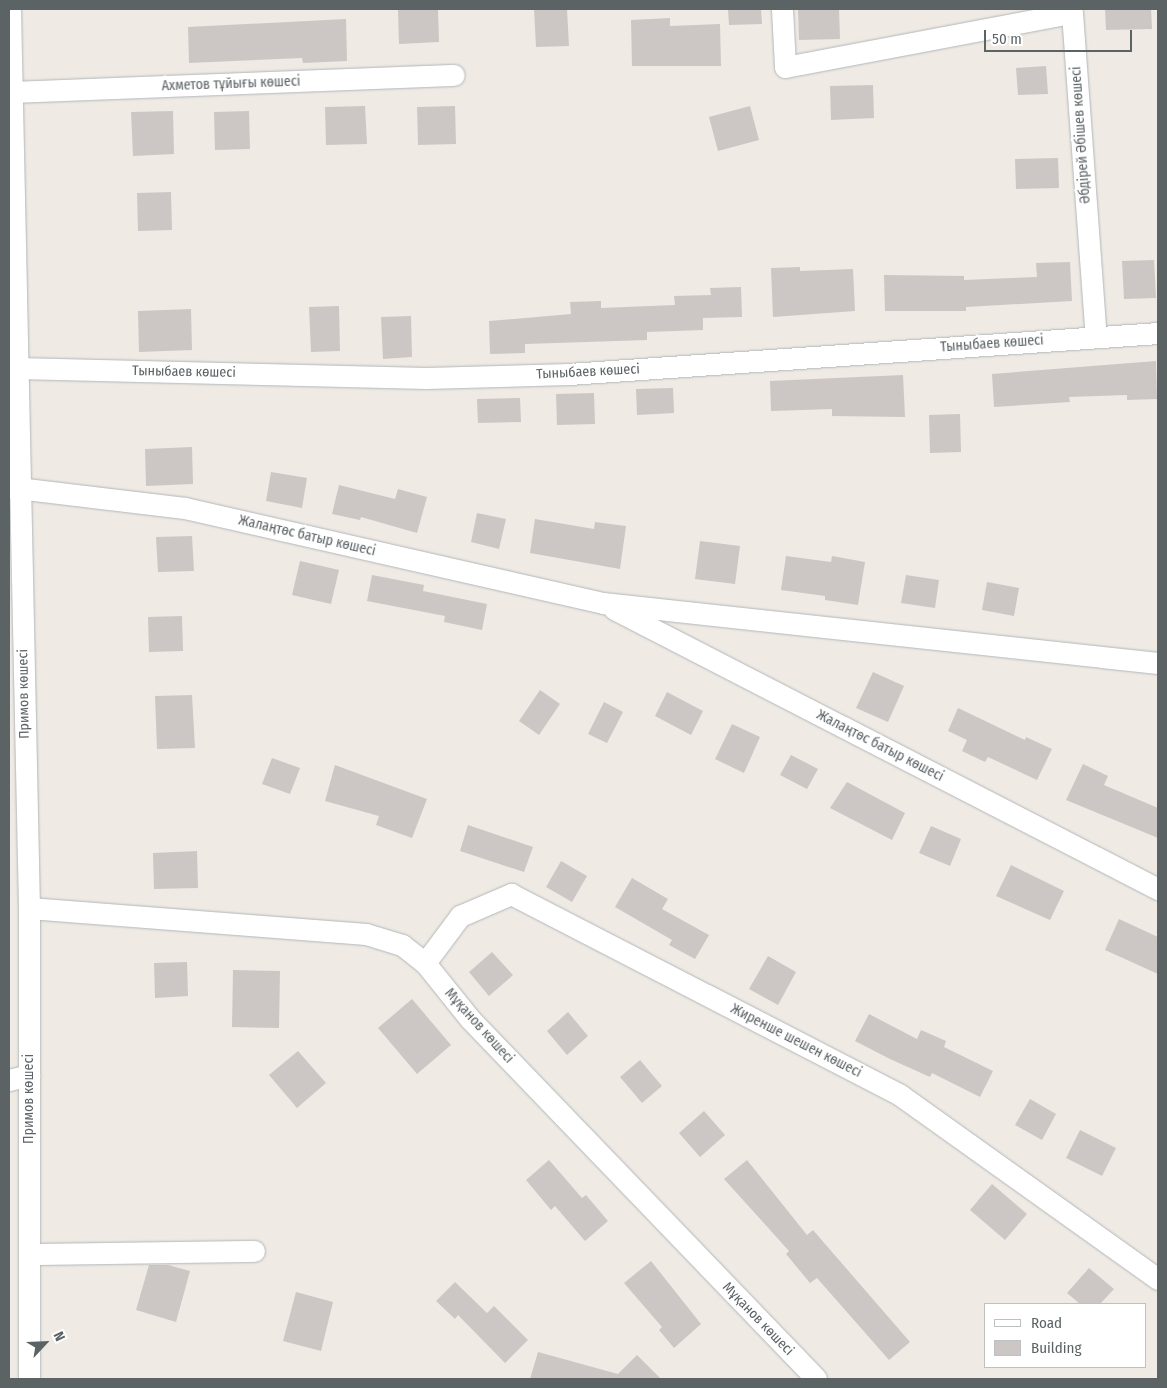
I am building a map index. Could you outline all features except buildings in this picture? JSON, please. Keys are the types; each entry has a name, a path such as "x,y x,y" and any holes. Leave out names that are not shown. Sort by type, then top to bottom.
{"street":[{"name":"Примов көшесі","path":"10,9 10,92 17,368 14,487 18,803 29,908 19,1078 29,1254 29,1379"},
{"name":"Әбдірей Әбішев көшесі","path":"782,9 785,67 1072,13 1096,337"},
{"name":"Ахметов тұйығы көшесі","path":"10,92 454,75"},
{"name":"Тыныбаев көшесі","path":"17,368 426,378 569,374 1158,333"},
{"name":"Жалаңтөс батыр көшесі","path":"14,487 185,508 603,603 1158,663"},
{"name":"Жалаңтөс батыр көшесі","path":"603,603 1158,888"},
{"name":"Жиренше шешен көшесі","path":"425,963 460,916 510,894 900,1095 1158,1279"},
{"name":"Мұқанов көшесі","path":"29,908 366,934 402,945 425,963 470,1019 816,1379"},
{"path":"29,1254 254,1251"}]}
